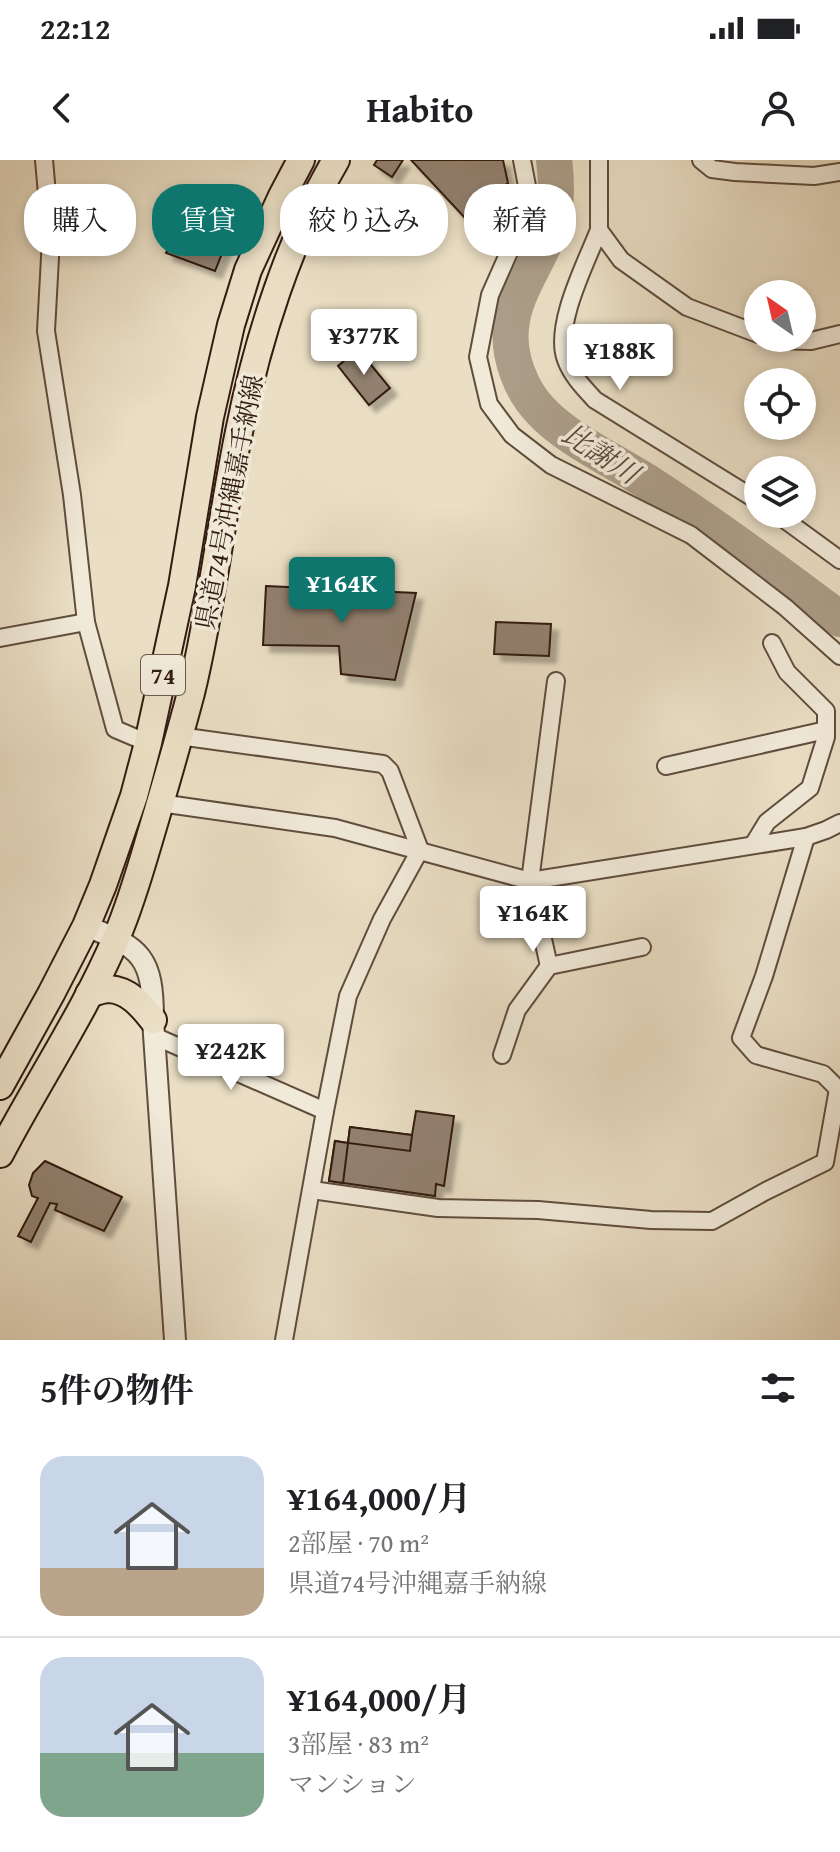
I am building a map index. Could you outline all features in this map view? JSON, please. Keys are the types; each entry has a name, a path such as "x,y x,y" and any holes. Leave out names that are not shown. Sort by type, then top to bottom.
{"main road":[{"name":"県道74号沖縄嘉手納線","path":"0,1086 86,926 129,810 148,743 182,586 210,417 231,325 248,270 301,160"},
{"name":"県道74号沖縄嘉手納線","path":"0,1154 89,994 132,897 191,690 212,592 239,431 262,339 291,250 319,188 336,160"},
{"path":"89,994 110,989 138,1001 153,1028"}],"street":[{"path":"44,160 51,239 46,331 72,495 86,622 115,729 148,743"},
{"path":"522,160 527,186 525,216 490,295 478,357 489,404 512,435 551,465 691,535 785,607 840,656"},
{"path":"599,160 599,230 567,312 562,337 565,359 576,379 595,400 744,492"},
{"path":"701,160 712,169 735,172 814,176 840,172"},
{"path":"599,230 621,260 687,307 744,329"},
{"path":"816,340 840,334"},
{"path":"796,528 840,560"},
{"path":"0,638 86,622"},
{"path":"753,845 767,822 810,788 826,737 826,711 787,672 772,643"},
{"path":"549,966 530,881 556,681"},
{"path":"666,766 826,730"},
{"path":"179,736 383,764 390,771 420,850 382,919 348,996 284,1340"},
{"path":"160,803 335,828 530,881 806,837 840,823"},
{"path":"312,1190 438,1208 538,1210 651,1220 712,1221 825,1162 838,1089 823,1074 756,1055 741,1038 764,976 806,837"},
{"path":"86,926 134,949 146,966 153,994 175,1340"},
{"path":"502,1055 517,1010 549,966 642,947"},
{"path":"153,1028 325,1111"}],"building":[{"path":"377,160 403,160 392,177 374,165"},
{"path":"411,160 503,160 508,183 464,184 464,217 448,200 448,184 433,184"},
{"path":"174,256 221,256 215,271"},
{"path":"358,349 390,388 369,405 338,366"},
{"path":"266,586 416,593 395,680 341,674 339,646 263,645"},
{"path":"496,622 551,624 549,656 494,654"},
{"path":"416,1111 454,1116 444,1186 436,1184 435,1196 329,1181 335,1141 348,1143 350,1127 412,1135"},
{"path":"350,1127 412,1135 410,1151 348,1143"},
{"path":"335,1141 348,1143 343,1183 329,1181"},
{"path":"45,1161 122,1197 104,1231 55,1210 57,1204 50,1203 31,1242 18,1236 38,1198 32,1196 29,1185 33,1173"}],"waterway":[{"name":"比謝川","path":"554,160 556,193 551,226 522,288 511,328 514,361 527,394 565,432 700,517 840,619"}]}
